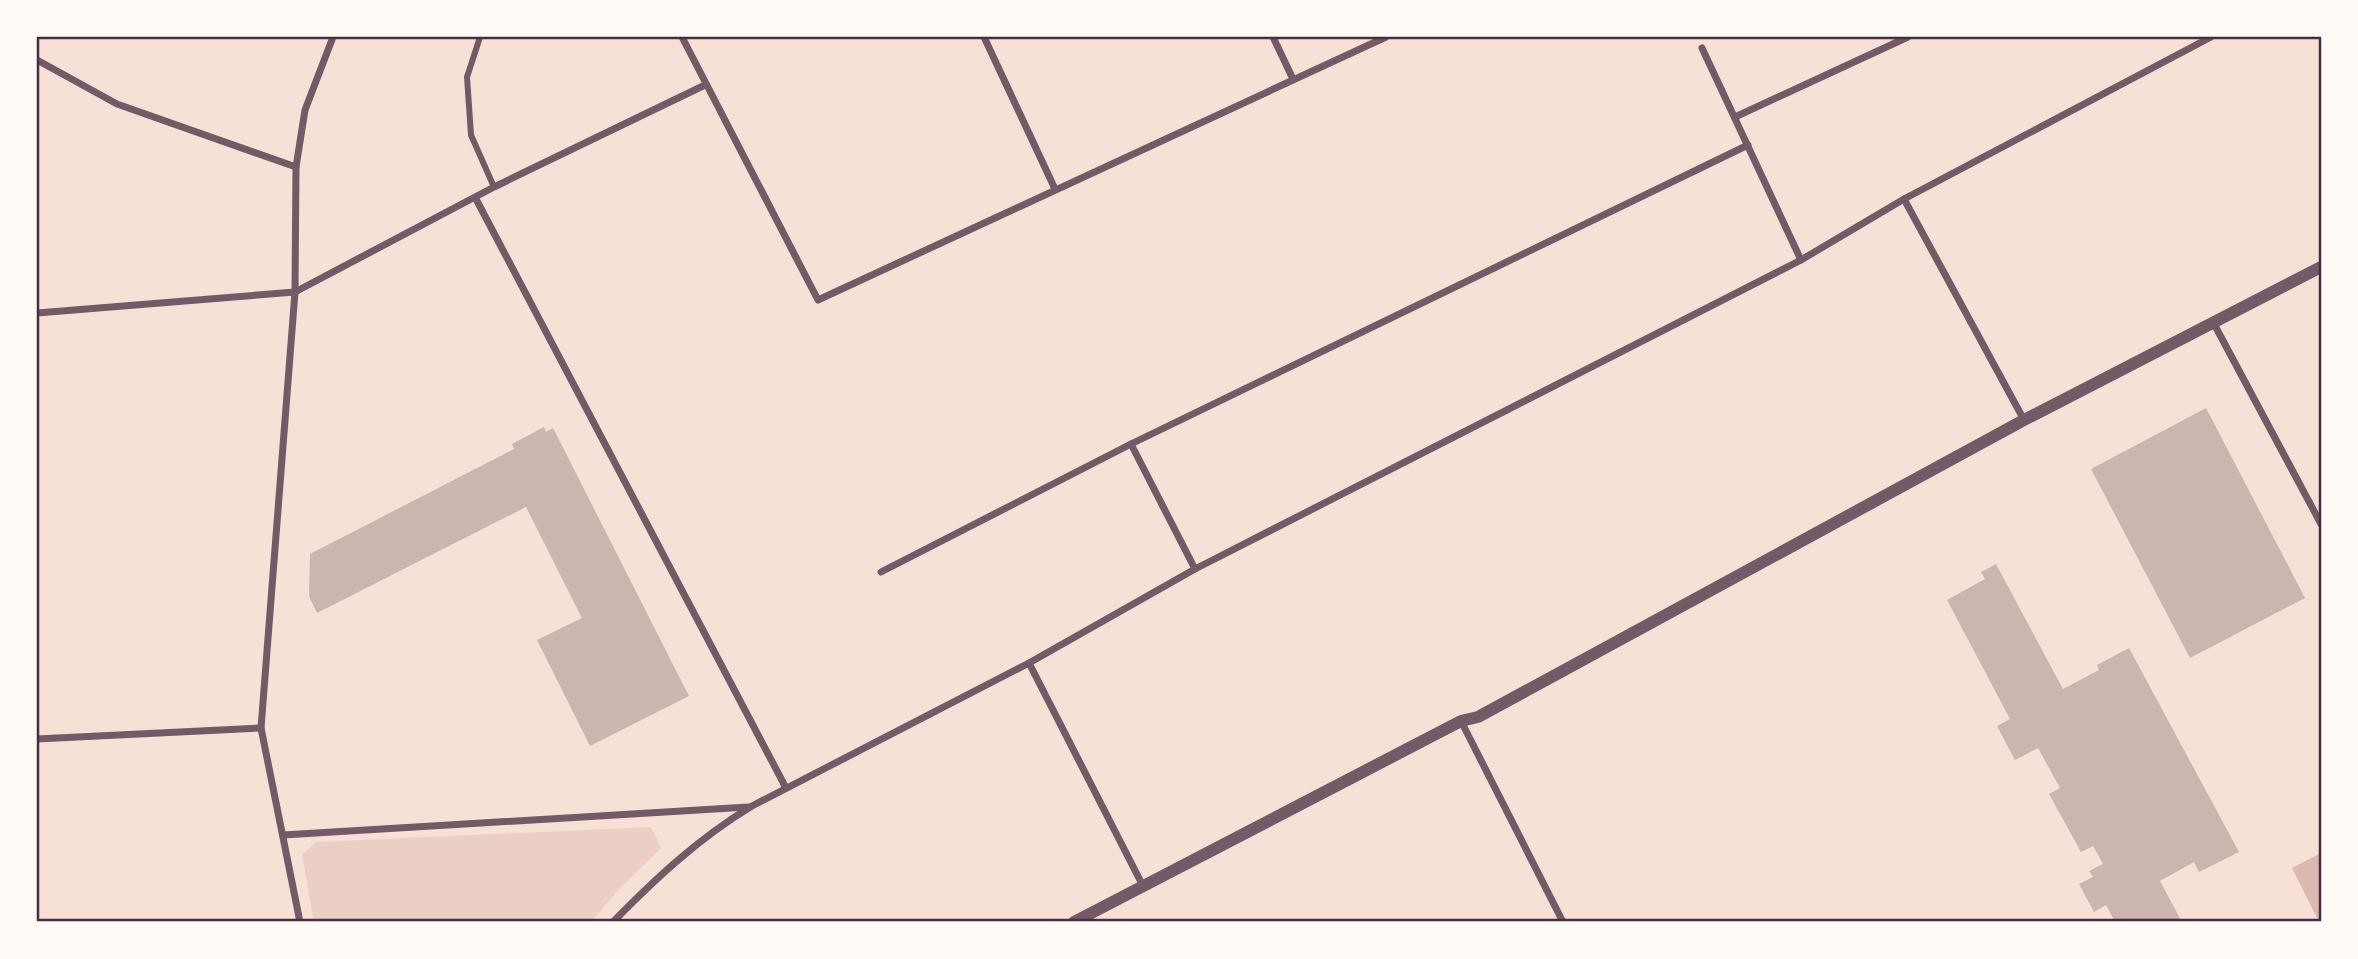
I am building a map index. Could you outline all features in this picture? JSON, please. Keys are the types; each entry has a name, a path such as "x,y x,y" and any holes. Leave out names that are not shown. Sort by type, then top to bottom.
{"street":[{"path":"300,922 261,728 296,292 296,167 305,110 333,37"},
{"path":"480,37 467,77 471,135 494,187"},
{"path":"682,37 818,300 1386,37"},
{"path":"984,37 1055,189"},
{"path":"1273,37 1293,79"},
{"path":"1735,117 1908,37"},
{"path":"614,922 653,882 716,828 752,806 1029,663 1195,569 1801,260 1904,199 2211,37"},
{"path":"1702,48 1801,260"},
{"path":"37,60 117,104 296,167"},
{"path":"37,313 296,292 476,199 494,187 705,85"},
{"path":"881,572 1131,444 1748,145"},
{"path":"476,199 786,788"},
{"path":"1904,199 2024,420"},
{"path":"1074,922 1461,722 1478,717 2024,420 2321,267"},
{"path":"2213,321 2321,524"},
{"path":"1131,444 1195,569"},
{"path":"1029,663 1143,886"},
{"path":"1461,722 1563,922"},
{"path":"37,739 261,728"},
{"path":"283,835 752,806"}],"shaded area":[{"path":"651,827 661,848 619,889 591,922 314,922 302,855 316,842"},
{"path":"2321,853 2321,922 2319,922 2292,868"}],"building":[{"path":"2206,408 2305,598 2190,658 2091,469"},
{"path":"544,427 546,432 553,428 689,696 590,746 537,640 582,618 526,507 317,613 309,596 310,554 514,449 512,444"},
{"path":"1996,564 2063,689 2099,670 2097,665 2129,648 2239,852 2199,872 2194,862 2160,881 2182,922 2115,922 2106,905 2094,912 2079,884 2093,877 2089,871 2103,864 2093,846 2081,852 2049,794 2060,788 2038,748 2015,760 1997,726 2010,719 1947,600 1985,579 1981,572"}]}
